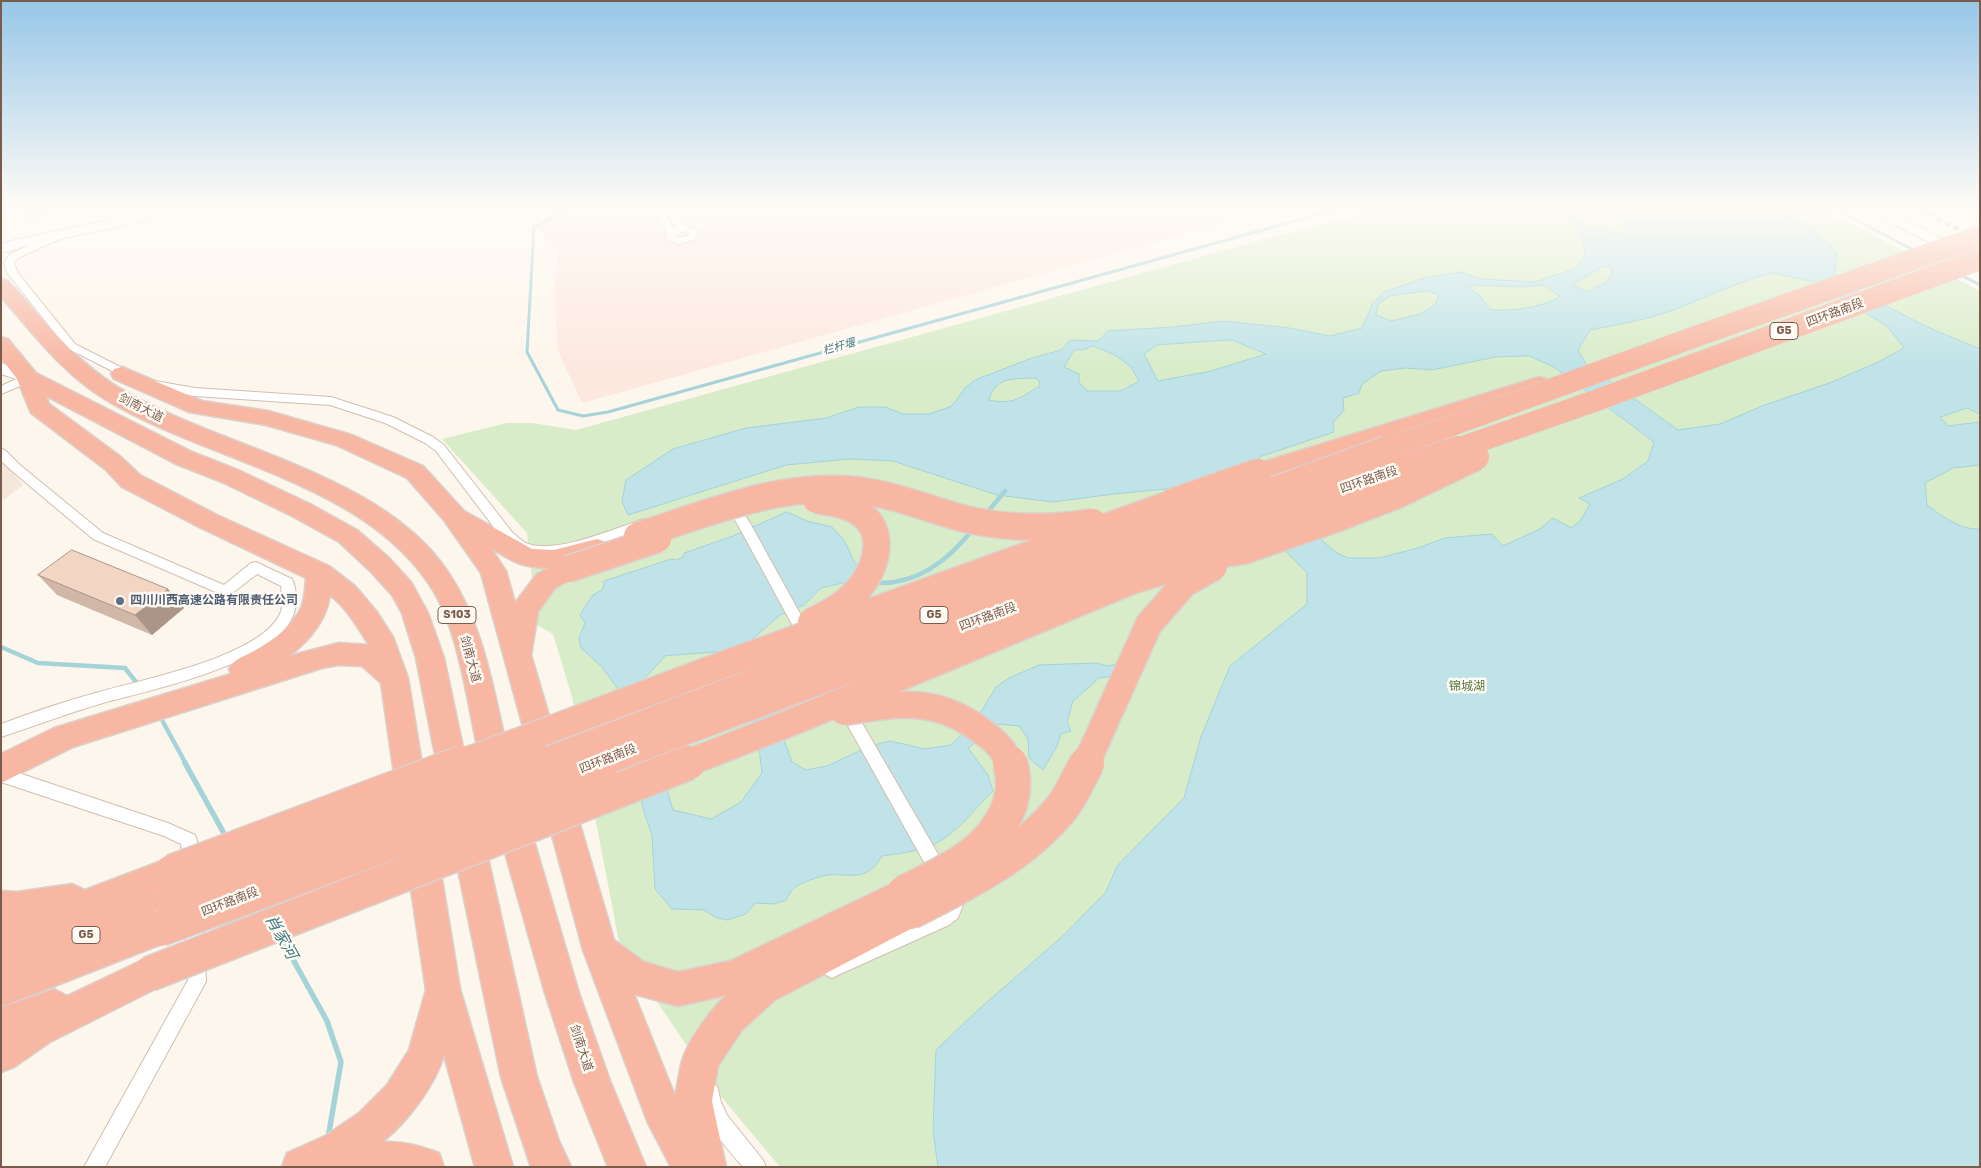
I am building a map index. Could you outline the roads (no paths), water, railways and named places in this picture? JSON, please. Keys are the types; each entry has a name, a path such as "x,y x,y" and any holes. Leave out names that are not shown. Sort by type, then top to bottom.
{"highway":[{"name":"四环路南段","path":"1,966 168,901 885,632 1700,335 1911,261"},
{"name":"四环路南段","path":"1,990 168,901 1589,403 1976,261"},
{"name":"剑南大道","path":"1,285 62,354 106,390 162,419 347,498 395,529 421,555 439,579 455,610 472,660 494,759 562,992 592,1082 627,1167"},
{"path":"717,667 1268,469 1700,335"},
{"name":"剑南大道","path":"1,343 28,378 184,458 230,476 301,510 348,536 380,565 402,589 415,613 430,658 519,1077 543,1149 552,1167"},
{"path":"122,374 196,407 268,418 344,440 414,472 452,513 493,571 600,950 667,1124 693,1167"},
{"path":"28,378 39,408 112,463 130,481 208,521 320,573 346,594 383,644 394,678 443,989 494,1167"},
{"path":"1,1026 149,974 790,723 1131,581 1216,555 1244,550 1397,496 1589,403"},
{"path":"452,513 526,558 554,559 770,495 816,488 853,490 885,496 980,522 1032,528 1084,524 1116,518 1187,498"},
{"path":"1,938 168,901 717,667 816,619 855,594 869,573 879,551 875,526 859,511 833,502 796,500 762,507 568,568 546,581 525,610 518,659"},
{"path":"600,950 635,977 678,989 733,977 907,903 960,887 1003,861 1043,827 1063,806 1092,753 1149,624 1184,584 1244,550"},
{"path":"2,765 58,729 247,668 277,651 298,631 313,612 320,573"},
{"path":"2,765 64,737 322,657 339,654 369,656 394,678"},
{"path":"707,1167 693,1101 701,1059 730,1016 763,988 907,903 969,858 990,839 1009,810 1014,782 1008,757 989,737 965,717 933,706 887,704 790,723"},
{"path":"1,907 17,908 70,900 168,901"},
{"path":"1,1054 37,1029 149,974"},
{"path":"345,1158 372,1126 400,1098 426,1058 443,989"},
{"path":"301,1167 345,1158 360,1163 404,1160 425,1167"}],"main road":[{"path":"1,368 28,378"}],"street":[{"path":"11,261 9,263 13,274 70,346 122,374 155,386 195,392 331,401 389,420 429,440 440,448 507,535 520,546 538,550 556,550 575,546 708,503 724,500 730,502 955,902 952,912 943,919 796,986 741,1020 725,1038 712,1063 710,1099 717,1117 756,1167"},
{"path":"1,390 28,378"},
{"path":"1,453 16,468 98,536 225,591 256,567 287,584 290,606 280,624 257,645 215,663 54,711 1,731"},
{"path":"2,765 6,777 168,830 189,840 197,981 94,1167"}],"water":[{"name":"锦城湖","path":"1581,261 1836,261 1834,279 1925,326 1980,349 1980,414 1967,408 1940,417 1948,426 1980,422 1980,465 1953,468 1925,483 1927,505 1958,525 1980,529 1980,1167 938,1167 933,1131 936,1050 978,1010 1064,935 1106,892 1117,866 1184,798 1201,737 1230,666 1307,604 1307,573 1224,487 1192,481 1167,489 1053,502 997,495 893,461 850,459 786,465 628,515 622,502 626,480 673,449 746,428 826,418 859,407 885,407 903,414 929,414 952,406 966,387 975,380 1029,359 1061,350 1070,340 1098,341 1108,331 1173,327 1224,321 1289,328 1330,336 1362,328 1373,303 1384,292 1424,278 1461,272 1481,279 1535,282 1574,269","holes":["1604,266 1611,268 1612,273 1605,283 1587,292 1573,285","1772,273 1814,282 1887,326 1904,348 1878,362 1832,382 1762,406 1720,424 1678,430 1586,364 1578,350 1590,330 1668,312 1747,280","1471,285 1525,287 1545,285 1560,297 1544,304 1526,308 1491,310 1479,295 1470,289","1427,291 1439,295 1434,306 1420,314 1391,321 1376,315 1378,304 1390,296","1232,340 1266,354 1211,371 1158,381 1144,354 1157,345","1093,346 1115,355 1131,367 1139,381 1121,391 1087,391 1079,382 1079,374 1064,367 1074,350 1083,350","1529,356 1554,367 1654,442 1648,461 1623,479 1579,498 1590,504 1580,521 1571,528 1553,518 1540,529 1503,546 1492,534 1445,538 1418,548 1379,558 1348,558 1337,553 1247,477 1249,465 1262,456 1334,432 1333,423 1344,410 1343,398 1359,393 1362,384 1381,371 1406,368 1432,370 1496,357","1036,378 1040,386 1021,397 1005,402 989,400 996,387 1007,380"]},
{"path":"787,512 807,521 832,527 844,540 855,563 869,571 847,582 821,588 804,605 780,615 749,642 792,762 806,770 827,766 870,746 890,741 925,749 951,745 976,720 996,687 1009,678 1039,665 1096,663 1107,666 1127,662 1116,676 1099,678 1073,701 1067,722 1071,731 1061,734 1057,746 1043,770 1029,758 1028,739 1019,726 999,724 968,748 988,775 993,791 956,829 935,844 913,851 882,856 870,870 858,875 821,876 795,887 786,900 774,904 755,903 746,914 727,920 717,918 704,910 672,909 655,889 652,835 644,812 618,689 602,667 581,648 579,638 585,623 580,615 592,596 603,589 604,581 671,559 676,560 683,557 684,553 733,536","holes":["721,652 757,731 762,773 741,802 711,819 673,810 636,688 665,656"]}],"waterway":[{"name":"栏杆堰","path":"532,261 527,352 558,410 583,416 608,412 1153,261"},
{"name":"栏杆堰","path":"1959,274 1980,285"},
{"path":"986,514 1005,491"},
{"path":"875,583 905,580 930,569 953,551 973,529"},
{"name":"肖家河","path":"1,647 38,663 125,668 136,682"},
{"name":"肖家河","path":"163,722 186,764"},
{"name":"肖家河","path":"185,763 226,837"},
{"name":"肖家河","path":"280,936 327,1021 341,1062 328,1138"}],"place":[{"name":"四川川西高速公路有限责任公司","path":"120,601"}]}
